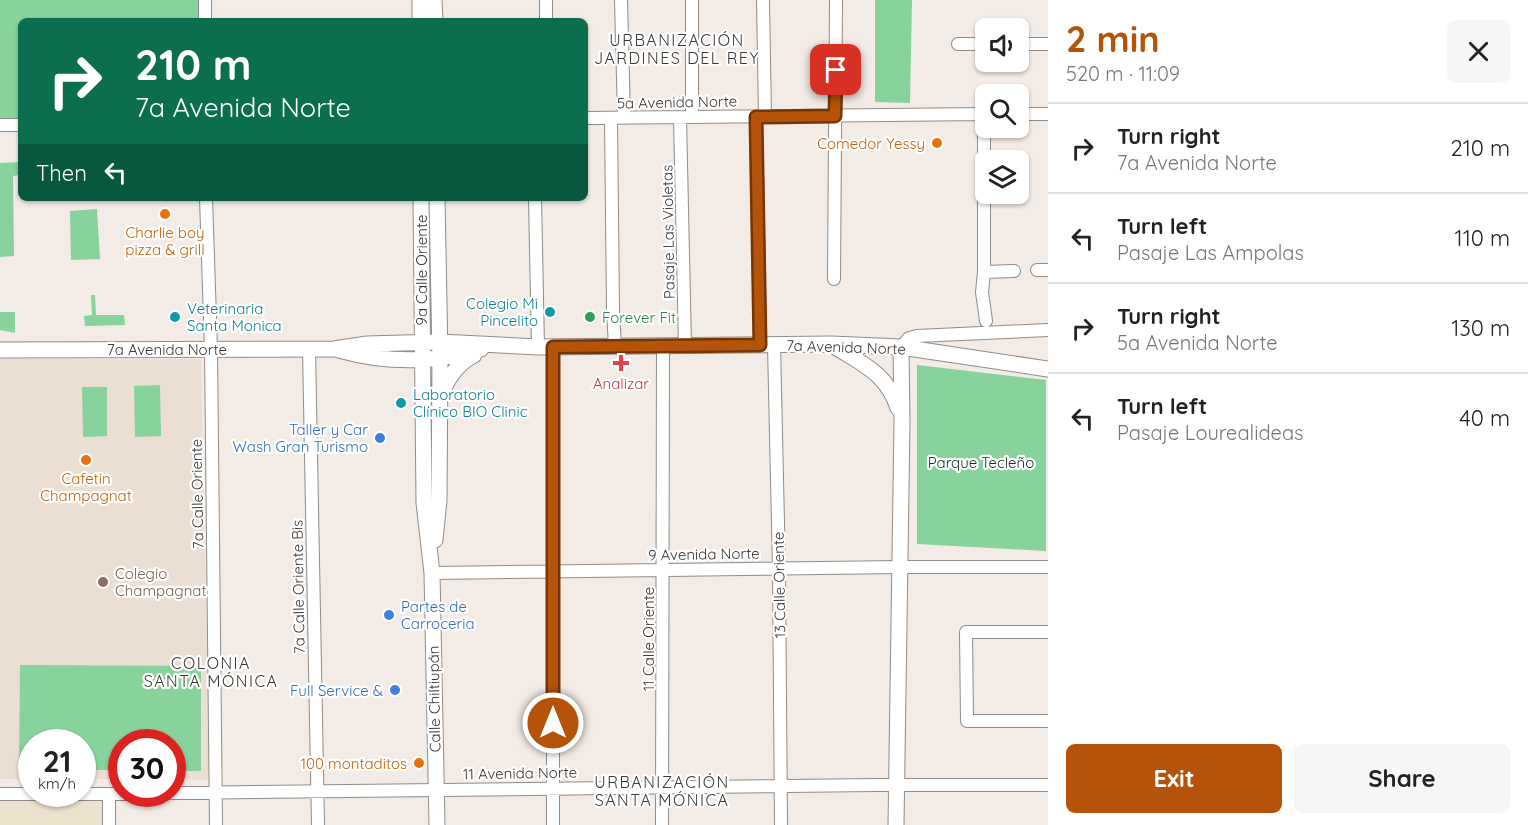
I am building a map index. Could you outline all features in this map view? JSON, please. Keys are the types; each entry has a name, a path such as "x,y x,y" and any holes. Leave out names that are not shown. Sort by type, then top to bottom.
{"main road":[{"path":"420,0 420,18"},
{"path":"434,0 435,18"},
{"name":"9a Calle Oriente","path":"421,201 421,351"},
{"name":"9a Calle Oriente","path":"437,201 440,342"},
{"path":"438,318 450,332 458,336 498,345"},
{"name":"7a Avenida Norte","path":"421,351 440,342 545,347 831,344 901,347 1048,369"},
{"name":"Calle Chiltiupán","path":"432,573 439,500 440,342"},
{"name":"7a Avenida Norte","path":"0,350 333,349 367,344 421,351 440,358 498,345"},
{"path":"831,344 878,374 886,382 895,397 902,422"},
{"path":"439,397 449,377 460,364 471,356 498,345"},
{"path":"896,825 901,347"},
{"name":"Calle Chiltiupán","path":"421,351 424,503 432,573 437,825"}],"street":[{"path":"204,18 205,0"},
{"path":"546,0 546,18"},
{"path":"621,0 624,118"},
{"name":"Pasaje Las Violetas","path":"684,346 686,117 692,0"},
{"name":"13 Calle Oriente","path":"763,0 760,116 767,345 779,568 781,825"},
{"path":"834,279 836,0"},
{"path":"958,44 975,44"},
{"path":"1029,44 1048,44"},
{"name":"5a Avenida Norte","path":"588,118 975,114"},
{"path":"1029,114 1048,114"},
{"path":"611,118 615,346"},
{"path":"0,125 18,125"},
{"path":"985,138 982,292 986,321"},
{"name":"7a Calle Oriente","path":"206,201 211,349 216,825"},
{"path":"535,201 545,347 553,571 553,825"},
{"path":"984,272 1014,271"},
{"path":"901,347 909,338 917,336 1048,330"},
{"name":"11 Calle Oriente","path":"662,825 663,346"},
{"name":"7a Calle Oriente Bis","path":"309,349 318,825"},
{"name":"9 Avenida Norte","path":"432,573 1048,567"},
{"path":"1048,632 966,632 966,643 967,721 1048,721"},
{"name":"11 Avenida Norte","path":"186,793 1048,785"},
{"path":"0,794 108,794"},
{"path":"109,807 109,825"}],"shaded area":[{"name":"Colegio Champagnat","path":"0,359 201,359 210,780 186,779 186,729 108,729 108,779 96,779 96,729 18,729 18,779 0,779"},
{"path":"96,798 103,798 103,825 0,825 0,800 18,800 18,807 96,807"}],"green space":[{"path":"0,0 201,0 201,18 18,18 18,121 0,121"},
{"path":"875,0 912,0 910,103 875,102"},
{"path":"18,162 18,175 13,176 14,256 0,257 0,163"},
{"path":"97,209 100,259 71,260 70,211"},
{"path":"91,295 95,295 96,315 124,315 125,325 85,326 84,316 92,315"},
{"path":"0,312 15,312 15,333 0,330"},
{"name":"Parque Tecleño","path":"917,365 1046,380 1046,551 917,544"},
{"path":"160,385 161,436 135,437 134,386"},
{"path":"82,387 107,387 107,436 83,437"},
{"path":"20,665 201,666 201,771 186,771 186,729 108,729 108,770 96,770 96,729 19,729"}],"place":[{"name":"Comedor Yessy","path":"937,143"},
{"name":"Charlie boy pizza & grill","path":"165,214"},
{"name":"Colegio Mi Pincelito","path":"550,312"},
{"name":"Veterinaria Santa Monica","path":"175,317"},
{"name":"Forever Fit","path":"590,317"},
{"name":"Analizar","path":"621,363"},
{"name":"Laboratorio Clínico BIO Clinic","path":"401,403"},
{"name":"Taller y Car Wash Gran Turismo","path":"380,438"},
{"name":"Cafetin Champagnat","path":"86,460"},
{"name":"Colegio Champagnat","path":"103,582"},
{"name":"Partes de Carroceria","path":"389,615"},
{"name":"Full Service &","path":"395,690"},
{"name":"100 montaditos","path":"419,763"}],"district":[{"name":"URBANIZACIÓN JARDINES DEL REY","path":"677,49"},
{"name":"COLONIA SANTA MÓNICA","path":"211,672"},
{"name":"URBANIZACIÓN SANTA MÓNICA","path":"662,791"}],"route":[{"path":"553,723 553,347 760,345 756,117 835,116 836,70"}]}
